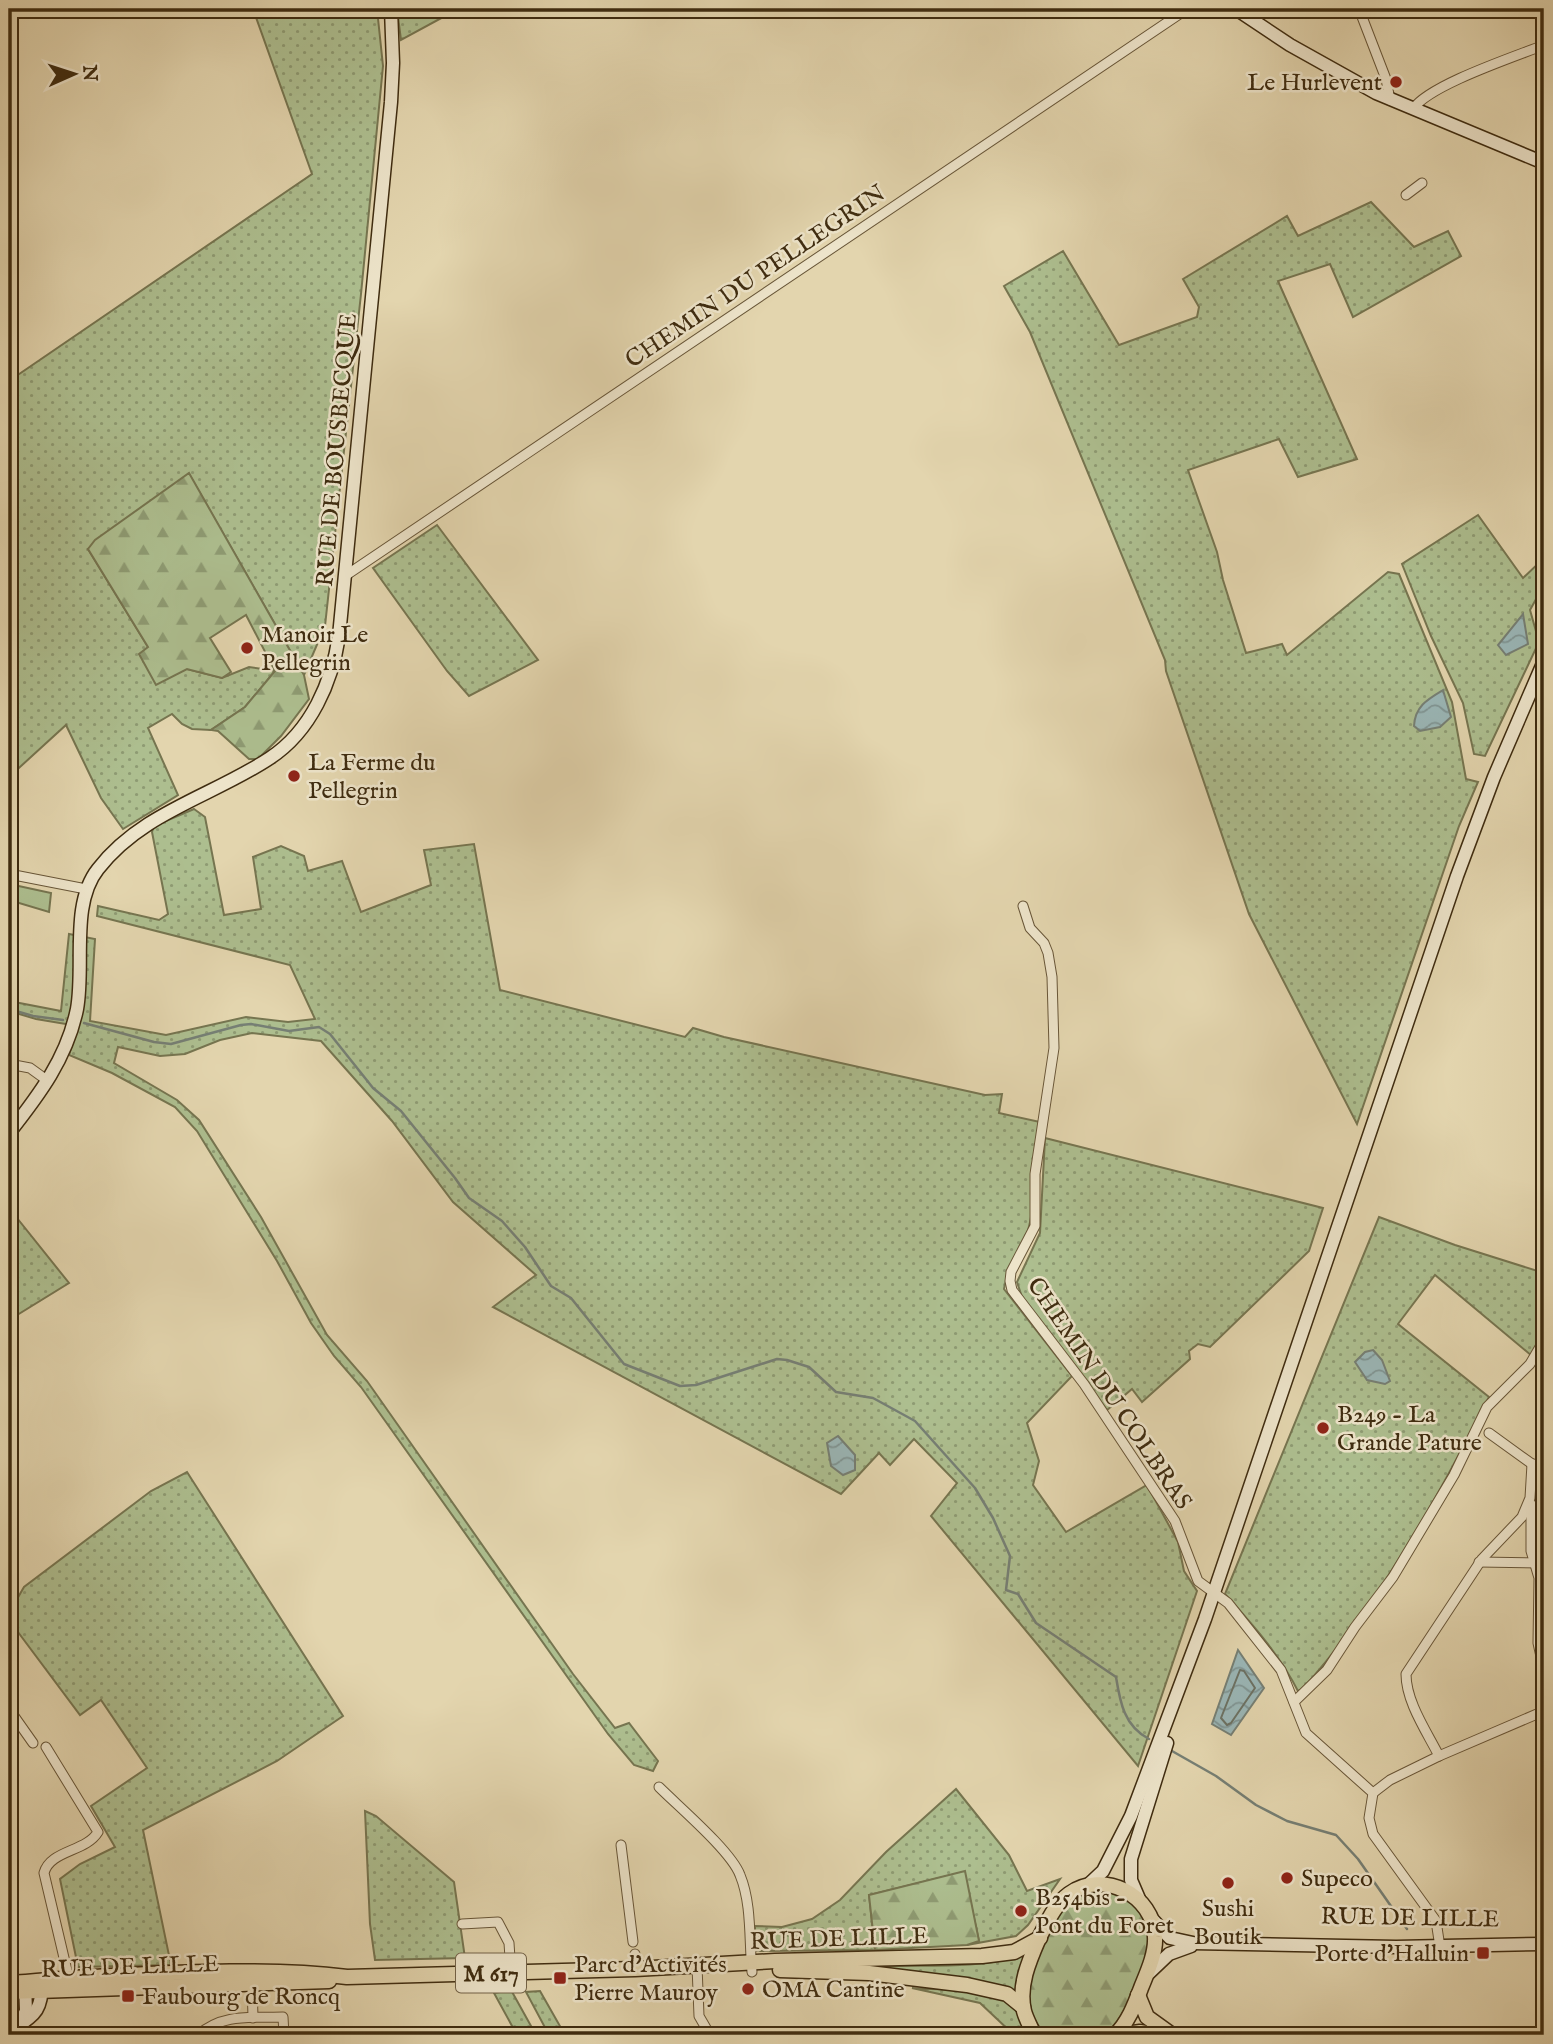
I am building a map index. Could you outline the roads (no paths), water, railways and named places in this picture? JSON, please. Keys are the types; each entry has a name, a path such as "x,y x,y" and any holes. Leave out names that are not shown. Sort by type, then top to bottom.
{"main road":[{"name":"RUE DE BOUSBECQUE","path":"9,1133 48,1081 66,1045 76,1011 81,974 86,889 103,862 136,831 270,758 300,729 322,695 334,664 392,93 391,9"},
{"path":"1237,9 1290,45 1390,100 1544,163"},
{"path":"1035,2033 1023,2007 1023,1983 1040,1938 1059,1903 1103,1871 1130,1816 1205,1619 1457,876 1544,661"},
{"path":"1117,2035 1141,1988 1156,1935 1130,1875 1133,1851 1205,1619"},
{"path":"1087,1885 1115,1886 1140,1901"},
{"name":"RUE DE LILLE","path":"1151,1919 1173,1940 1213,1944 1543,1944"},
{"name":"RUE DE LILLE","path":"42,1986 69,1979 252,1979 311,1983 347,1977 511,1973 635,1962 665,1975 697,1970 990,1955 1020,1950 1040,1938"},
{"name":"RUE DE LILLE","path":"1141,1988 1157,1963 1173,1952 1186,1947 1213,1944"},
{"name":"RUE DE LILLE","path":"751,1967 916,1978 1001,1992 1023,2007"},
{"name":"RUE DE LILLE","path":"9,1992 42,1986 252,1979"},
{"name":"RUE DE LILLE","path":"9,1983 25,1987"},
{"path":"13,2029 36,2013 41,2001 42,1986"},
{"path":"13,2029 25,2016 25,1987"},
{"path":"1141,1988 1147,2017 1172,2035"},
{"path":"1117,2035 1134,2032 1156,2035"}],"street":[{"name":"CHEMIN DU PELLEGRIN","path":"345,576 1187,9"},
{"path":"1359,9 1386,79 1390,100"},
{"path":"1413,109 1421,99 1437,89 1544,45"},
{"path":"1406,195 1422,183"},
{"path":"9,874 86,889"},
{"name":"CHEMIN DU COLBRAS","path":"1023,906 1030,928 1044,943 1048,953 1052,977 1054,1048 1035,1174 1035,1226 1012,1272 1011,1285 1015,1295 1084,1384 1175,1521 1198,1581 1227,1603 1275,1661 1285,1677 1303,1729 1309,1738 1373,1793"},
{"path":"9,1064 30,1068 48,1081"},
{"path":"1294,1702 1327,1670 1355,1627 1400,1568 1454,1475 1483,1413 1530,1364 1544,1340"},
{"path":"1489,1433 1532,1464 1544,1465"},
{"path":"1532,1464 1531,1551 1539,1563 1544,1671"},
{"path":"1439,1756 1414,1704 1407,1686 1406,1674 1479,1562 1512,1529 1524,1514 1531,1499"},
{"path":"1479,1562 1539,1563"},
{"path":"9,1709 33,1743"},
{"path":"1440,1942 1436,1921 1373,1834 1369,1818 1373,1793 1390,1780 1439,1756 1544,1710"},
{"path":"47,1746 98,1832 82,1847 50,1862 44,1873 69,1979"},
{"path":"659,1787 723,1850 738,1870 745,1895 751,1967"},
{"path":"621,1845 633,1942"},
{"path":"462,1924 498,1923 509,1943 511,1973"},
{"path":"697,1970 699,2017 710,2035"},
{"name":"RUE DE LILLE","path":"252,1979 253,2018"},
{"path":"198,2035 216,2022 283,2017 284,2035"}],"water":[{"path":"1523,614 1528,644 1506,655 1498,645"},
{"path":"1443,690 1451,717 1440,727 1420,731 1414,726 1417,713 1427,700"},
{"path":"1373,1350 1382,1360 1390,1381 1385,1384 1367,1380 1355,1362 1365,1352"},
{"path":"838,1436 855,1455 855,1470 843,1475 831,1466 827,1443"},
{"path":"1238,1650 1264,1688 1231,1735 1212,1724"}],"waterway":[{"path":"9,1009 63,1020"},
{"path":"84,1023 171,1044 241,1025 251,1024 289,1031 319,1027 330,1034 373,1088 401,1111 469,1198 502,1221 525,1247 551,1286 571,1298 624,1364 680,1386 696,1385 777,1359 787,1360 809,1367 836,1392 873,1398 915,1421 975,1488 993,1518 1010,1556 1006,1590 1018,1594 1036,1623 1116,1677 1129,1720 1149,1739"},
{"path":"1172,1751 1216,1776 1256,1805 1287,1821 1336,1835 1358,1859 1407,1929"}],"place":[{"name":"Le Hurlevent","path":"1396,82"},
{"name":"Manoir Le Pellegrin","path":"247,648"},
{"name":"La Ferme du Pellegrin","path":"294,776"},
{"name":"B249 - La Grande Pature","path":"1323,1428"},
{"name":"Supeco","path":"1287,1878"},
{"name":"Sushi Boutik","path":"1228,1883"},
{"name":"B254bis - Pont du Foret","path":"1021,1911"},
{"name":"Porte d'Halluin","path":"1483,1953"},
{"name":"Parc d'Activités Pierre Mauroy","path":"560,1978"},
{"name":"OMA Cantine","path":"748,1989"},
{"name":"Faubourg de Roncq","path":"128,1996"}]}
